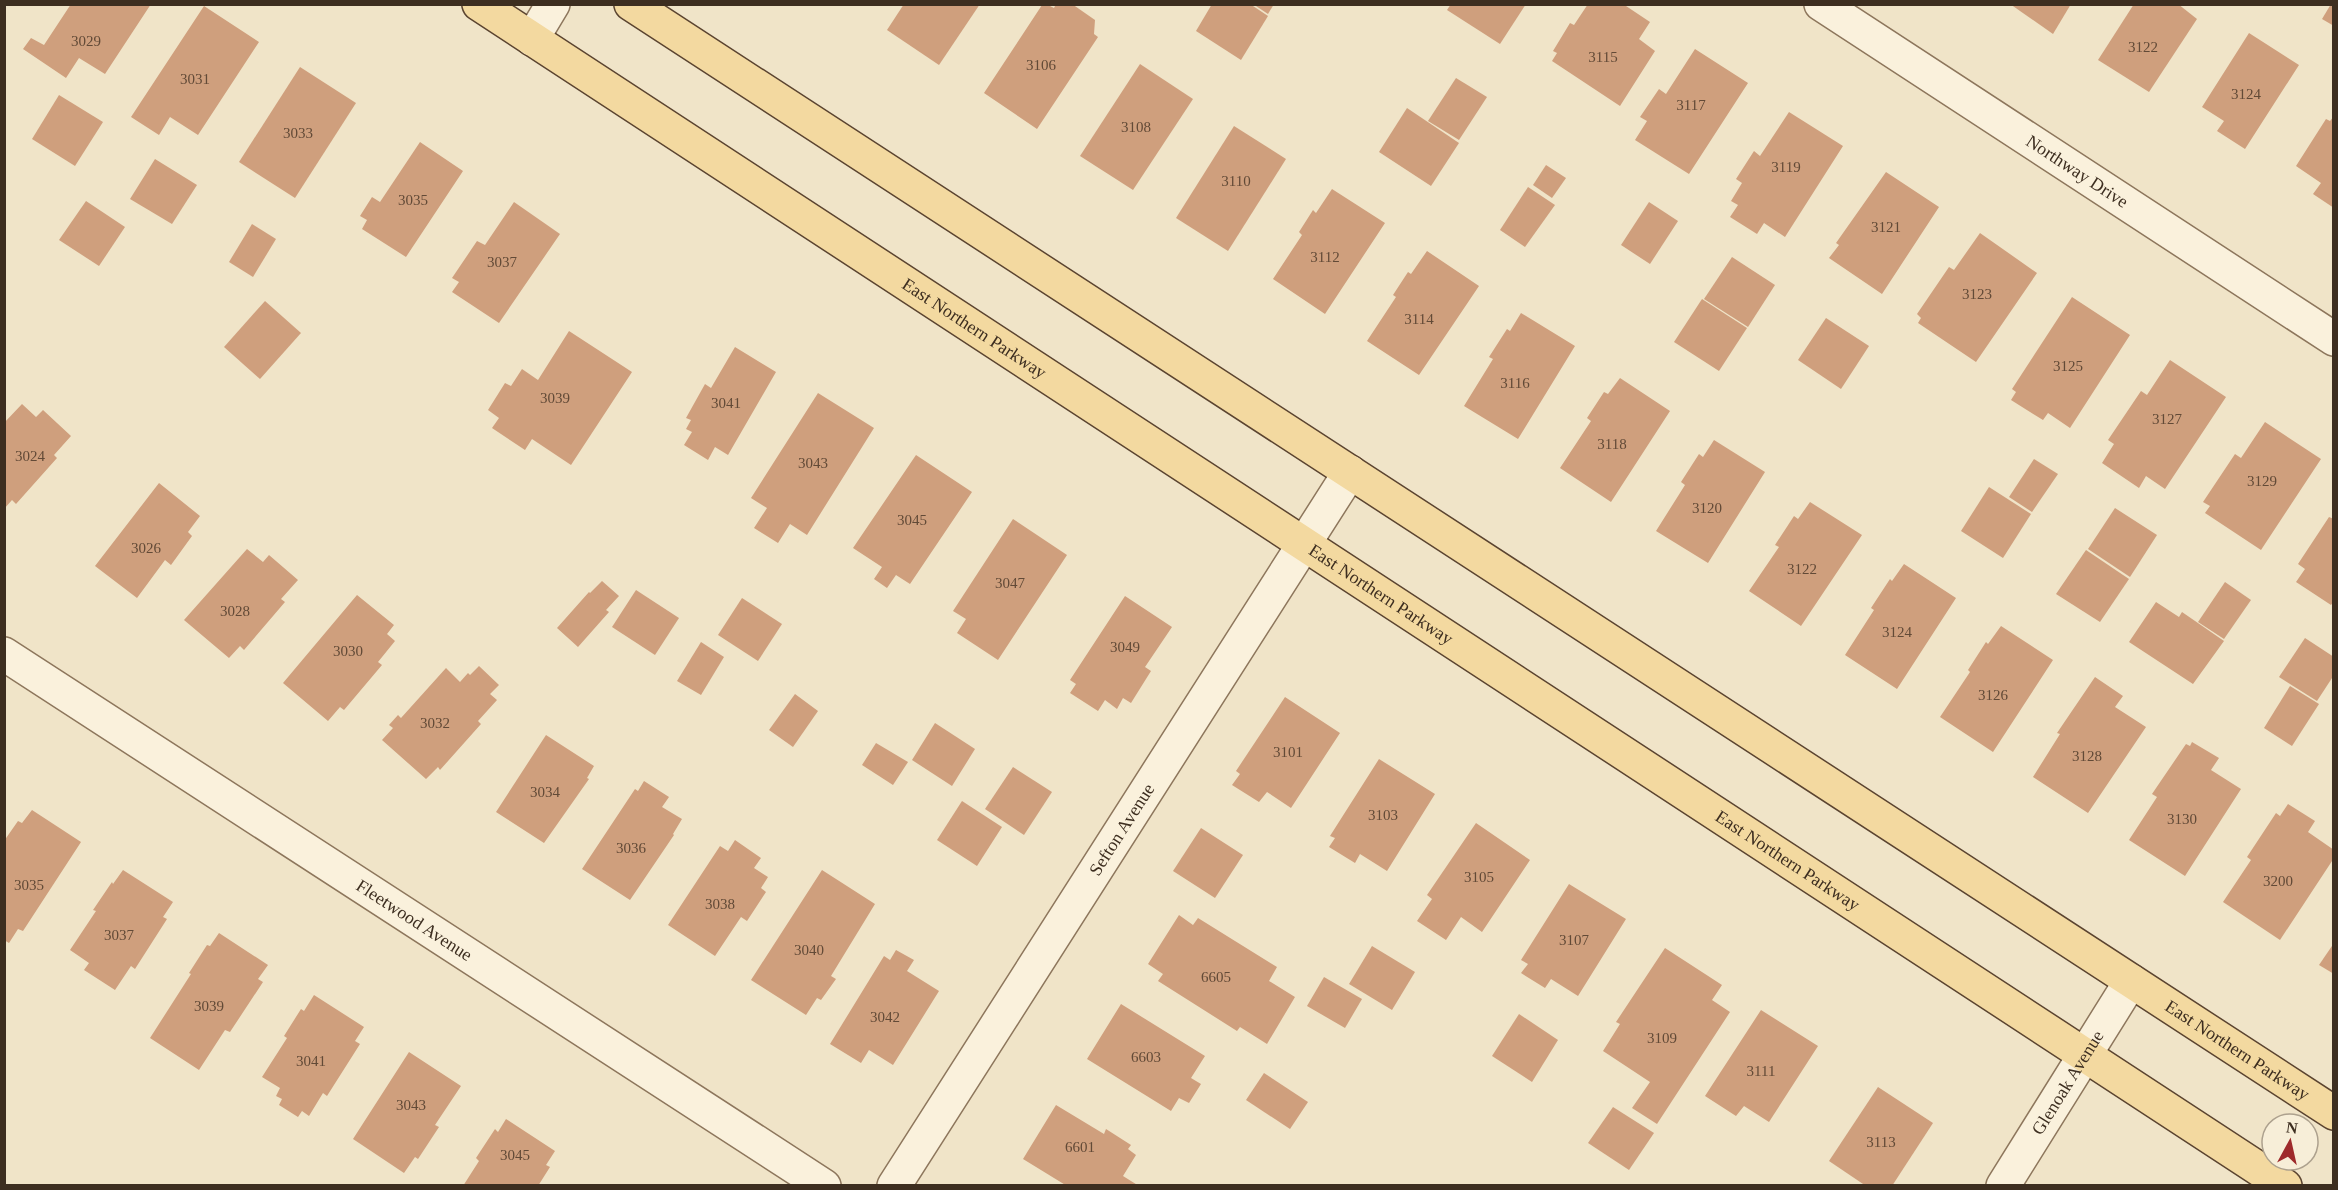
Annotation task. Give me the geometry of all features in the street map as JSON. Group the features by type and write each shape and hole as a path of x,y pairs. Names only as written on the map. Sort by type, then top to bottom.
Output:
{"main road":[{"name":"East Northern Parkway","path":"479,4 2285,1185"},
{"name":"East Northern Parkway","path":"632,4 2334,1113"}],"street":[{"path":"532,39 553,4"},
{"name":"Northway Drive","path":"1821,4 2334,339"},
{"name":"Sefton Avenue","path":"894,1185 1350,472"},
{"name":"Fleetwood Avenue","path":"4,654 824,1185"},
{"name":"Glenoak Avenue","path":"2003,1185 2131,981"}],"building":[{"path":"71,4 151,4 105,74 79,58 66,78 23,49 31,38 44,45"},
{"path":"904,4 980,4 939,65 887,30"},
{"path":"1056,4 1072,4 1095,20 1094,34 1098,37 1037,129 984,93 1042,5 1054,8"},
{"path":"1212,4 1250,4 1268,16 1241,60 1196,31"},
{"path":"1253,4 1274,4 1268,14"},
{"path":"1451,4 1526,4 1500,44 1447,10"},
{"path":"1588,4 1623,4 1650,22 1639,39 1655,51 1620,106 1552,61 1557,53 1553,51 1570,23 1574,25"},
{"path":"2010,4 2071,4 2053,34"},
{"path":"2134,4 2178,4 2197,19 2149,92 2098,60"},
{"path":"2331,4 2334,4 2334,26 2322,19"},
{"path":"204,6 259,42 198,135 170,117 159,135 131,117"},
{"path":"2249,33 2299,65 2245,149 2217,131 2224,121 2202,107"},
{"path":"1695,49 1748,83 1689,174 1635,140 1647,121 1640,117 1659,89 1666,94"},
{"path":"1140,64 1193,99 1133,190 1080,156"},
{"path":"300,67 356,103 295,198 239,162"},
{"path":"1456,78 1487,97 1459,140 1428,121"},
{"path":"59,95 103,122 75,166 32,139"},
{"path":"1407,108 1459,143 1431,186 1379,152"},
{"path":"1789,112 1843,146 1785,237 1764,223 1757,234 1730,217 1738,205 1731,201 1742,183 1736,179 1754,151 1760,156"},
{"path":"2334,116 2334,208 2313,194 2321,183 2296,166 2326,119 2330,121"},
{"path":"1234,126 1286,159 1228,251 1176,218"},
{"path":"420,142 463,171 406,257 362,229 367,220 360,216 372,197 380,202"},
{"path":"155,159 197,185 172,224 130,199"},
{"path":"1546,165 1566,178 1552,198 1533,185"},
{"path":"1886,172 1939,207 1882,294 1829,258 1839,245 1836,243"},
{"path":"1528,187 1555,205 1525,247 1500,230"},
{"path":"1332,189 1385,223 1325,314 1273,279 1302,235 1299,232 1313,210 1316,213"},
{"path":"86,201 125,227 99,266 59,240"},
{"path":"514,202 560,234 499,323 452,292 459,282 452,278 477,241 485,245"},
{"path":"1649,202 1678,221 1650,264 1621,245"},
{"path":"252,224 276,239 253,277 229,262"},
{"path":"1980,233 2037,273 1976,362 1918,323 1921,318 1917,314 1949,267 1954,270"},
{"path":"1427,251 1479,286 1419,375 1367,341 1396,297 1393,295 1408,272 1411,274"},
{"path":"1732,257 1775,285 1748,327 1704,299"},
{"path":"2072,297 2130,335 2070,428 2048,413 2043,420 2011,400 2016,392 2012,389"},
{"path":"1702,299 1747,328 1719,371 1674,342"},
{"path":"265,301 301,333 260,379 224,347"},
{"path":"1521,313 1575,346 1518,439 1464,406 1493,359 1489,357 1507,329 1510,331"},
{"path":"1826,318 1869,346 1841,389 1798,360"},
{"path":"569,331 632,372 571,465 532,439 525,450 492,428 499,418 488,410 505,383 511,386 522,369 538,380"},
{"path":"735,347 776,372 728,455 715,447 708,460 684,445 692,432 686,429 691,420 686,418 705,384 711,388"},
{"path":"2170,360 2226,397 2165,489 2146,476 2139,488 2102,463 2114,444 2108,440 2141,391 2147,395"},
{"path":"1620,378 1670,411 1611,502 1560,468 1591,421 1587,418 1604,392 1608,394"},
{"path":"818,393 874,428 807,535 790,524 778,543 754,528 767,508 751,498"},
{"path":"22,404 36,417 43,410 71,436 54,455 57,458 16,504 12,500 4,509 4,423"},
{"path":"2265,422 2321,459 2261,550 2205,513 2210,506 2203,502 2235,454 2241,458"},
{"path":"1714,440 1765,472 1708,563 1656,531 1685,485 1681,482 1699,454 1703,457"},
{"path":"916,455 972,492 910,584 896,575 887,588 874,579 882,567 853,548"},
{"path":"2034,459 2058,474 2032,512 2009,497"},
{"path":"159,483 200,516 188,532 192,536 171,565 165,560 137,598 95,566"},
{"path":"1989,487 2031,514 2003,558 1961,531"},
{"path":"1810,502 1862,535 1801,626 1749,591 1779,547 1775,545 1794,516 1798,519"},
{"path":"2115,508 2157,535 2130,577 2088,549"},
{"path":"2329,517 2334,519 2334,601 2331,605 2296,582 2305,569 2298,564"},
{"path":"1013,519 1067,555 998,660 957,633 966,619 953,611"},
{"path":"247,549 263,562 269,555 298,580 281,599 285,602 244,650 240,646 229,658 184,620"},
{"path":"2086,550 2129,579 2100,622 2056,594"},
{"path":"1904,564 1956,598 1897,689 1845,655 1874,610 1871,608 1890,579 1892,581"},
{"path":"602,581 619,596 606,610 609,612 578,647 557,628"},
{"path":"2225,582 2251,600 2224,639 2198,622"},
{"path":"636,590 679,618 655,655 612,627"},
{"path":"357,595 394,625 387,634 395,641 378,662 382,665 344,710 340,707 328,721 283,683"},
{"path":"1125,596 1172,627 1145,667 1151,671 1131,703 1123,698 1117,709 1105,700 1098,711 1070,693 1076,684 1070,680"},
{"path":"742,598 782,624 758,661 718,635"},
{"path":"2156,602 2179,617 2182,612 2224,641 2193,684 2129,642"},
{"path":"2001,626 2053,660 1993,752 1940,717 1970,672 1968,670 1986,642 1988,644"},
{"path":"2305,638 2334,657 2334,675 2317,701 2279,677"},
{"path":"701,642 724,657 701,695 677,681"},
{"path":"479,666 499,685 490,694 497,700 478,721 481,724 440,770 438,767 426,779 382,740 393,728 389,725 398,715 401,718 446,668 460,682"},
{"path":"2095,677 2123,696 2115,707 2146,727 2088,813 2033,777 2060,734 2057,733"},
{"path":"2290,686 2319,704 2292,746 2264,728"},
{"path":"795,694 818,711 793,747 769,730"},
{"path":"1285,697 1340,733 1291,808 1267,792 1259,802 1232,785 1240,774 1236,771"},
{"path":"935,723 975,749 952,786 912,760"},
{"path":"546,735 594,766 587,778 589,779 544,843 496,812"},
{"path":"2192,742 2219,758 2211,770 2241,789 2185,876 2129,840 2157,797 2152,794 2186,744 2190,746"},
{"path":"876,743 908,762 893,785 862,765"},
{"path":"1379,759 1435,794 1387,871 1360,854 1355,863 1329,847 1335,838 1330,836"},
{"path":"1013,767 1052,792 1024,835 985,809"},
{"path":"644,781 669,797 662,807 682,819 674,835 630,900 582,869 635,789 638,791"},
{"path":"962,801 1002,827 977,866 937,840"},
{"path":"2288,804 2315,821 2308,832 2334,850 2334,858 2280,940 2223,902 2251,860 2247,857 2276,813 2280,816"},
{"path":"32,810 81,842 23,931 18,929 9,943 4,940 4,841 18,821 22,823"},
{"path":"1476,823 1530,860 1482,932 1461,917 1446,940 1417,921 1432,899 1427,895"},
{"path":"1201,828 1243,855 1215,898 1173,871"},
{"path":"735,840 761,858 754,868 768,877 761,888 766,892 747,921 741,917 715,956 668,925 720,846 728,851"},
{"path":"123,870 173,902 163,917 167,919 135,969 131,966 115,990 84,970 89,963 70,950 96,911 93,910"},
{"path":"822,870 875,904 831,976 836,979 821,1000 817,998 806,1015 751,980"},
{"path":"1569,884 1626,919 1578,996 1551,979 1545,988 1521,973 1528,964 1521,960"},
{"path":"1179,915 1193,925 1198,918 1277,967 1269,981 1295,997 1267,1044 1240,1027 1237,1031 1158,981 1163,974 1148,964"},
{"path":"219,933 268,965 258,979 263,982 230,1032 225,1030 199,1070 150,1038 207,945 210,946"},
{"path":"2334,943 2334,974 2319,965"},
{"path":"1372,946 1415,972 1392,1010 1349,984"},
{"path":"1665,948 1722,985 1712,1000 1730,1012 1657,1124 1632,1108 1650,1082 1603,1051 1620,1024 1616,1022"},
{"path":"896,950 914,960 907,971 939,991 893,1065 869,1050 861,1063 830,1044 884,956 890,960"},
{"path":"1324,977 1362,999 1345,1028 1307,1006"},
{"path":"314,995 364,1027 355,1041 360,1044 327,1096 323,1093 309,1116 302,1111 298,1117 279,1105 282,1099 276,1096 280,1088 262,1077 287,1038 284,1036 301,1009 304,1011"},
{"path":"1121,1004 1205,1056 1191,1078 1201,1084 1189,1103 1179,1098 1171,1111 1087,1059"},
{"path":"1761,1010 1818,1046 1769,1122 1744,1106 1736,1116 1705,1096"},
{"path":"1519,1014 1558,1040 1532,1082 1492,1056"},
{"path":"409,1052 461,1086 435,1125 439,1127 418,1159 415,1157 404,1173 353,1139"},
{"path":"1264,1073 1308,1102 1290,1129 1246,1100"},
{"path":"1878,1087 1933,1123 1892,1186 1866,1186 1829,1161"},
{"path":"1056,1105 1104,1134 1106,1129 1131,1145 1128,1149 1136,1155 1123,1176 1139,1186 1067,1186 1023,1159"},
{"path":"1613,1107 1654,1133 1629,1170 1588,1143"},
{"path":"506,1119 555,1151 546,1165 550,1167 538,1186 463,1186 479,1161 476,1158 495,1129 498,1132"}]}
